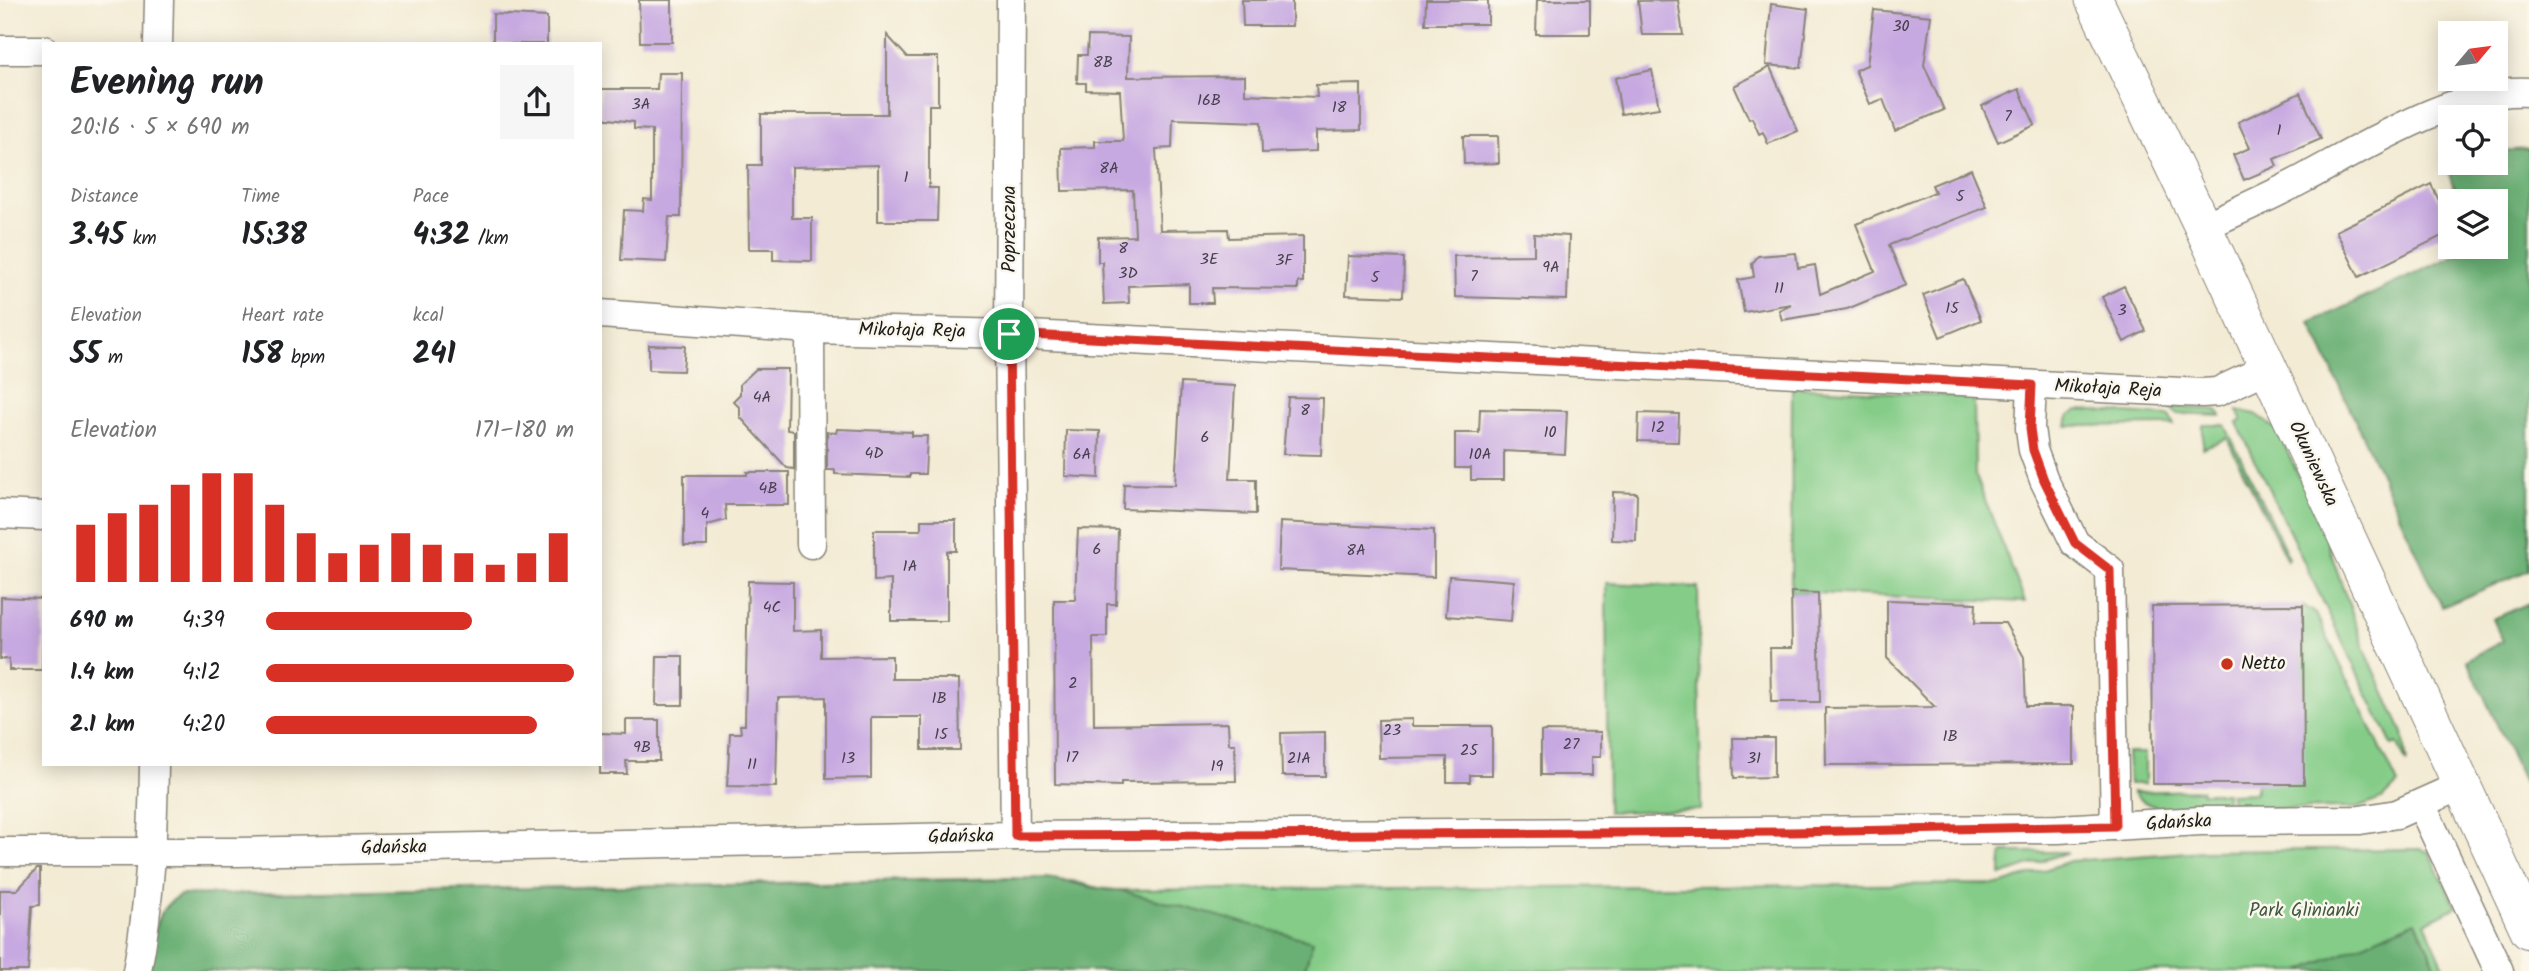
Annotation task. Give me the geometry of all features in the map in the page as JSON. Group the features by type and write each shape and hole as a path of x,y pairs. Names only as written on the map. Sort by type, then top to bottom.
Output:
{"main road":[{"name":"Okuniewska","path":"2094,0 2203,226 2529,930"}],"street":[{"path":"159,0 159,42"},
{"name":"Poprzeczna","path":"1011,0 1009,334 1015,836"},
{"path":"0,50 42,50"},
{"path":"2203,226 2304,179 2339,158 2466,101 2490,93 2529,92"},
{"name":"Mikołaja Reja","path":"602,314 810,329 1009,334 2202,393 2217,392 2267,368"},
{"path":"810,329 810,544"},
{"path":"2032,385 2030,428 2033,450 2044,480 2075,543 2110,570 2115,826"},
{"path":"0,514 42,516"},
{"path":"138,971 146,925 153,851 155,766"},
{"name":"Gdańska","path":"0,852 1015,836 1791,832 2115,826 2201,821 2360,820 2397,814 2462,785"},
{"path":"2421,804 2499,971"}],"green space":[{"path":"2529,149 2529,570 2442,607 2310,323 2446,259 2508,259 2508,189 2454,189 2450,175 2508,175 2508,150"},
{"path":"1792,387 1974,397 1975,474 2025,602 1791,592"},
{"path":"2169,407 2218,410 2221,416 2177,414"},
{"path":"2078,410 2169,416 2174,425 2067,426 2069,416"},
{"path":"2238,411 2256,414 2277,430 2317,514 2365,650 2403,733 2407,763 2397,743 2392,745 2237,423 2242,420"},
{"path":"2203,425 2225,425 2289,558 2287,560 2227,438 2203,448"},
{"path":"1606,583 1698,587 1701,810 1608,812"},
{"path":"2529,603 2529,793 2467,660 2503,641 2493,619"},
{"path":"2303,605 2316,614 2398,784 2384,798 2358,808 2230,809 2230,794 2255,793"},
{"path":"2127,753 2145,753 2145,784 2129,784"},
{"path":"2202,790 2202,793 2226,793 2225,809 2164,809 2152,806 2133,792"},
{"name":"Park Glinianki","path":"2421,849 2429,852 2456,907 2425,923 2446,971 150,971 165,907 180,895 1011,878 1073,881 1105,890 2003,884 2070,861 2203,851"},
{"path":"2004,852 2068,852 2001,875 2001,857"},
{"path":"1045,878 1119,890 1313,941 1304,971 150,971 159,918 171,901 180,895"},
{"path":"2416,921 2438,971 2301,971"}],"building":[{"path":"639,0 672,0 672,42 640,42"},
{"path":"1242,0 1292,0 1292,26 1243,26"},
{"path":"1426,0 1488,0 1488,24 1425,24"},
{"path":"1537,0 1590,0 1590,34 1536,34"},
{"path":"1678,0 1683,35 1642,35 1638,1"},
{"path":"1771,4 1808,9 1801,68 1766,65"},
{"path":"1874,10 1931,16 1924,65 1944,110 1895,131 1883,99 1870,104 1855,70 1867,65"},
{"path":"493,14 547,17 547,42 493,42"},
{"path":"887,35 907,57 938,57 938,105 929,105 929,188 938,188 937,221 878,221 878,165 792,167 792,218 812,218 812,261 773,260 773,249 749,249 748,165 761,165 761,114 887,114"},
{"path":"1088,36 1129,37 1128,77 1245,76 1245,94 1317,97 1316,85 1361,84 1361,130 1316,131 1316,151 1262,153 1261,122 1173,119 1172,148 1156,149 1160,230 1228,229 1229,238 1303,236 1303,282 1298,282 1298,289 1212,288 1213,303 1189,303 1189,284 1128,286 1129,303 1104,304 1102,262 1098,262 1098,237 1135,236 1133,190 1062,191 1061,148 1095,147 1095,141 1123,141 1120,91 1086,90 1086,83 1077,83 1078,55 1087,55"},
{"path":"1770,67 1798,131 1768,144 1763,132 1759,134 1752,118 1749,119 1734,86"},
{"path":"1652,70 1659,108 1621,114 1615,78"},
{"path":"658,73 682,73 681,217 669,217 666,262 621,260 624,210 643,211 644,199 652,200 652,130 634,129 634,122 602,118 602,89 657,89"},
{"path":"2019,89 2035,125 1998,142 1982,106"},
{"path":"2300,93 2321,139 2274,159 2277,166 2244,180 2233,155 2250,148 2238,122"},
{"path":"1463,136 1498,136 1499,163 1464,164"},
{"path":"1971,169 1987,207 1889,245 1906,285 1847,309 1782,320 1779,310 1791,304 1744,312 1738,280 1754,277 1752,264 1758,256 1796,253 1798,268 1815,265 1820,294 1875,271 1856,224 1935,192 1932,185"},
{"path":"2431,184 2438,198 2438,238 2359,277 2336,231"},
{"path":"1534,234 1569,236 1567,300 1455,297 1454,256 1534,255"},
{"path":"1348,256 1404,258 1403,297 1346,295"},
{"path":"1963,279 1981,320 1940,337 1923,295"},
{"path":"2124,286 2146,331 2124,342 2102,297"},
{"path":"649,345 685,346 683,371 649,370"},
{"path":"756,369 788,369 787,430 794,431 794,469 787,468 740,417 740,408 733,401 740,394 740,384"},
{"path":"1181,383 1235,386 1230,479 1256,479 1256,514 1123,509 1124,484 1175,485"},
{"path":"1288,397 1323,398 1321,455 1283,454"},
{"path":"1480,409 1567,411 1565,454 1504,451 1504,480 1471,480 1471,468 1455,468 1455,433 1479,433"},
{"path":"1639,413 1679,414 1678,442 1638,441"},
{"path":"837,429 912,432 912,436 927,436 925,474 910,474 910,477 835,474 835,470 827,470 827,432 836,433"},
{"path":"1066,430 1100,431 1099,478 1065,476"},
{"path":"747,472 789,472 789,505 725,505 726,520 707,525 707,546 684,546 684,475 747,475"},
{"path":"1613,492 1637,493 1636,541 1612,540"},
{"path":"921,520 956,520 956,551 947,551 947,621 891,621 891,580 874,581 874,530 921,530"},
{"path":"1280,522 1434,530 1434,577 1278,570"},
{"path":"1078,529 1118,530 1116,604 1107,604 1107,637 1093,637 1094,725 1228,723 1229,744 1235,744 1236,781 1121,782 1121,786 1055,784 1054,600 1075,600"},
{"path":"1449,576 1514,581 1511,621 1446,616"},
{"path":"748,581 793,582 793,631 821,630 821,657 892,656 892,679 959,679 960,750 922,750 922,717 871,717 871,778 826,779 826,697 778,698 776,787 727,786 730,733 741,733 740,725 745,725"},
{"path":"1791,592 1818,593 1820,702 1771,702 1770,648 1792,648"},
{"path":"1,597 42,599 42,670 9,670 9,659 0,659"},
{"path":"1887,600 1976,603 1975,623 2005,623 2024,657 2026,706 2074,706 2074,764 1826,765 1825,708 1935,707 1887,658"},
{"name":"Netto","path":"2303,605 2304,784 2153,784 2152,606"},
{"path":"657,656 683,656 683,705 656,705"},
{"path":"1412,719 1412,726 1492,726 1492,775 1470,775 1470,782 1447,782 1447,757 1379,758 1378,720"},
{"path":"626,720 659,720 659,761 626,761 627,774 600,774 602,733 626,734"},
{"path":"1325,732 1325,776 1282,776 1281,733"},
{"path":"1541,732 1601,732 1601,757 1592,757 1592,775 1541,775"},
{"path":"1733,738 1774,738 1774,777 1734,778"},
{"path":"40,869 40,905 32,906 28,971 0,971 0,890 17,890"}],"place":[{"name":"Netto","path":"2227,664"}],"route":[{"path":"1009,334 2032,385 2030,428 2037,464 2075,543 2110,570 2115,826 1791,832 1015,836 1009,334"}]}
